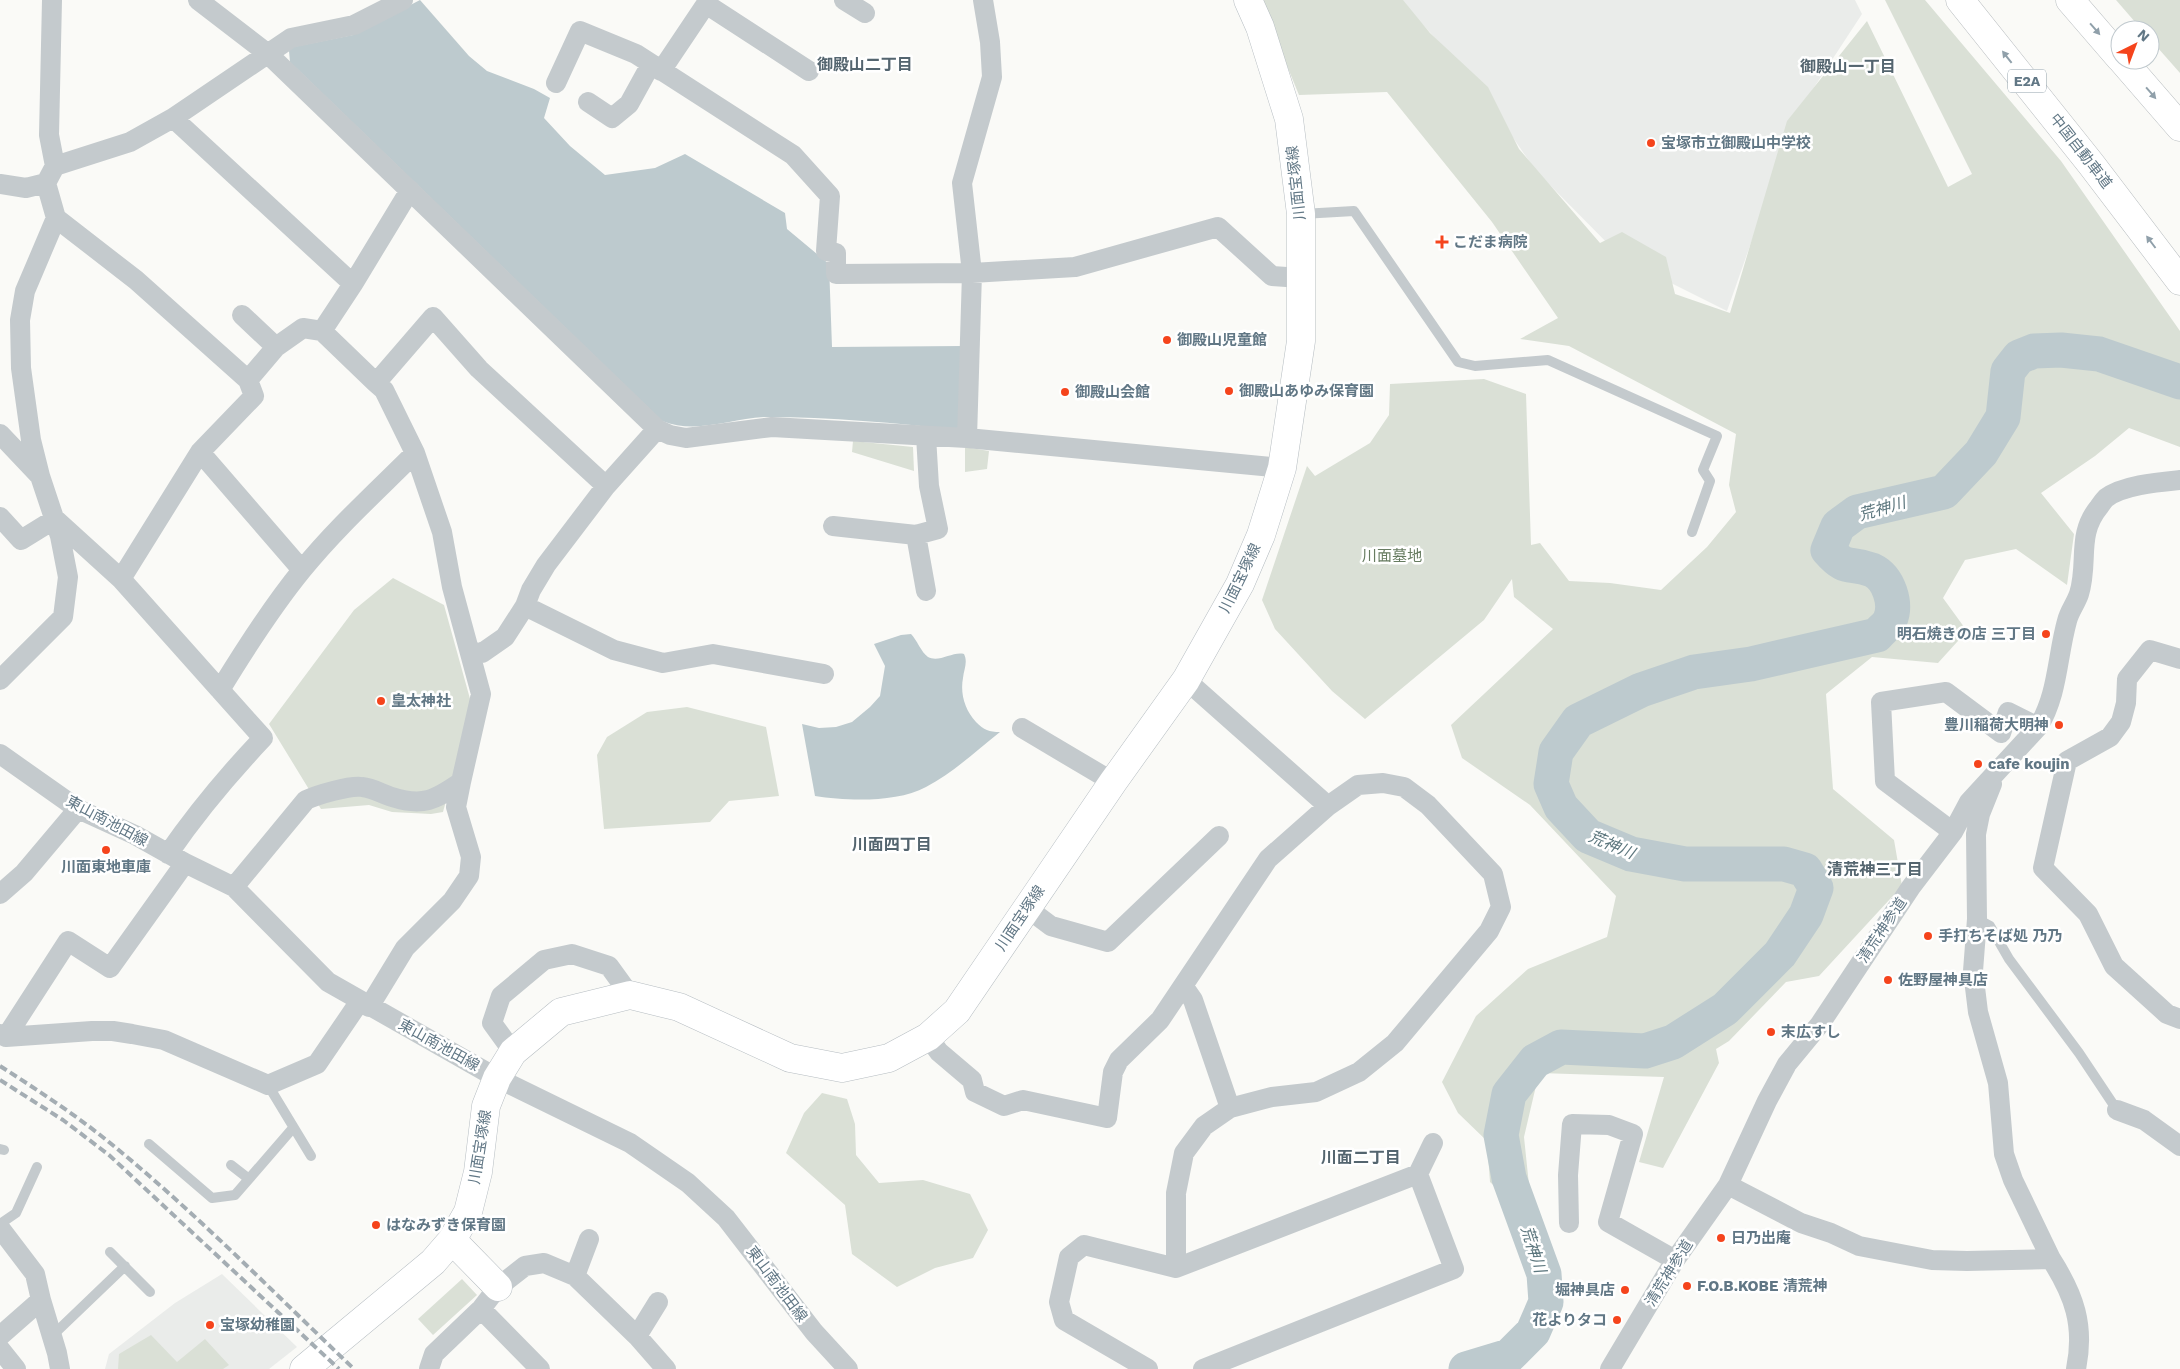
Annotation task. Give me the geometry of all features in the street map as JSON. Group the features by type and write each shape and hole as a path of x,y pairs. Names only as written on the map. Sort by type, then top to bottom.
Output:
{"main road":[{"name":"川面宝塚線","path":"304,1369 433,1262 452,1240 468,1212 478,1172 486,1106 497,1078 513,1052 561,1012 630,995 679,1007 790,1058 842,1068 889,1058 928,1037 957,1011 1113,782 1186,680 1240,584 1261,535 1282,468 1301,341 1301,214 1289,119 1260,27 1248,0"},
{"name":"中国自動車道","path":"1960,0 2092,164 2180,281"},
{"path":"2070,0 2110,46"},
{"path":"2131,70 2180,127"},
{"path":"452,1240 498,1287"}],"street":[{"path":"52,0 49,135 56,166"},
{"path":"198,0 268,54 657,429 670,435 686,438 772,427 967,438 1282,468"},
{"path":"0,184 26,188 46,183 56,166 130,142 173,118 291,38 354,25 403,0"},
{"path":"844,0 865,14"},
{"path":"967,438 972,273 962,183 992,76 990,42 983,0"},
{"path":"588,102 612,118 629,104 706,2 809,71"},
{"path":"556,83 580,31 636,54 793,155 830,196 826,252 836,253 836,274 972,273 1075,267 1218,227 1272,276 1301,278"},
{"path":"173,118 353,284"},
{"path":"46,183 56,218 136,280 248,380 254,396 200,452 121,579"},
{"path":"322,331 410,190"},
{"path":"0,680 62,617 68,577 60,536 40,476 31,440 22,377 20,320 25,291 56,218"},
{"path":"242,314 276,347"},
{"path":"376,383 434,316 479,368 606,486"},
{"path":"3,1036 112,1031 164,1040 268,1086 317,1064 365,1004 405,948 452,901 469,876 471,857 456,807 481,694 452,587 442,532 415,452 384,390 322,331 303,328 276,347 248,380"},
{"path":"471,652 482,653 505,637 525,606 531,590 546,565 606,486 657,429"},
{"path":"0,434 40,476"},
{"path":"833,526 916,535 938,529 929,486 926,436"},
{"path":"200,452 302,570"},
{"path":"220,690 262,622 302,570 360,507 415,452"},
{"name":"清荒神参道","path":"1610,1369 1675,1260 1728,1185 1767,1100 1787,1064 1820,1024 1911,887 1953,832 1969,802 2038,727 2045,716 2058,675 2067,620 2079,594 2084,570 2084,537 2089,520 2107,498 2127,489 2151,483 2180,480"},
{"path":"0,517 21,540 55,519"},
{"path":"3,1036 68,940 110,968 176,859 206,801 263,738 121,579 55,519"},
{"path":"916,535 926,591"},
{"path":"525,606 614,650 663,663 713,654 824,674"},
{"path":"2180,659 2150,650 2127,679 2126,703 2121,722 2110,737 2067,761 2043,868 2088,914 2114,966 2167,1014 2180,1019"},
{"path":"1186,680 1328,806"},
{"path":"1953,832 1885,781 1881,702 1946,692 2001,733 2008,712 2038,727"},
{"path":"1022,728 1113,782"},
{"name":"東山南池田線","path":"0,754 78,809 134,835 176,859 234,887 328,982 497,1078 630,1143 688,1183 726,1218 841,1367"},
{"path":"1995,773 1980,814 1976,834 1977,919 1974,971 1978,1012 1998,1083 2004,1154 2013,1180 2051,1259 2067,1284 2076,1311 2080,1333 2076,1369"},
{"path":"234,887 306,800 321,793 361,787 410,801 426,801 438,798 460,782"},
{"path":"928,1037 939,1052 972,1080 975,1092 1004,1106 1023,1100 1107,1118 1113,1072 1119,1060 1160,1020 1184,987 1268,859 1328,806 1358,785 1383,783 1404,788 1428,805 1493,874 1501,908 1489,931 1395,1043 1359,1072 1316,1092 1272,1097 1230,1108 1204,1126 1184,1153 1176,1193 1176,1268"},
{"path":"0,894 24,873 78,809"},
{"path":"1027,908 1051,926 1108,942 1219,836"},
{"path":"513,1052 492,1023 501,996 544,960 572,954 609,966 630,995"},
{"path":"1184,987 1193,1000 1230,1108"},
{"path":"2117,1110 2144,1120 2180,1146"},
{"path":"1570,1223 1568,1175 1572,1124 1609,1125 1633,1134 1608,1222 1675,1260"},
{"path":"1148,1369 1064,1320 1059,1302 1069,1257 1084,1245 1176,1268 1418,1174 1434,1143"},
{"path":"1203,1369 1454,1269 1418,1174"},
{"path":"1728,1185 1801,1224 1831,1233 1859,1246 1932,1260 2051,1259"},
{"path":"0,1228 36,1274 41,1300 60,1369"},
{"path":"575,1276 589,1240"},
{"path":"429,1369 434,1354 481,1309 498,1287 525,1266 544,1263 575,1276 637,1336 666,1369"},
{"path":"0,1336 41,1300"},
{"path":"637,1336 658,1302"},
{"path":"481,1309 540,1369"},
{"path":"0,1348 16,1369"}],"lane":[{"path":"1301,214 1354,211 1458,362 1474,366 1548,360 1717,436 1703,470 1710,481 1692,532"},
{"path":"1977,919 1990,926 2009,959 2079,1052 2117,1110"},
{"path":"268,1086 311,1156"},
{"path":"149,1144 212,1198 235,1195 293,1128"},
{"path":"231,1165 249,1179"},
{"path":"0,1224 16,1213 37,1167"},
{"path":"110,1252 150,1292"},
{"path":"52,1336 125,1266"}],"shaded area":[{"path":"420,0 469,56 487,71 534,89 550,98 544,118 570,146 605,175 655,168 685,154 785,213 787,229 829,264 832,347 963,346 960,430 863,421 790,417 753,418 701,426 675,425 662,421 290,62 289,51 293,47 353,35"},
{"name":"宝塚市立御殿山中学校","path":"1400,0 1855,0 1862,14 1796,115 1727,311 1623,259 1536,171 1472,78"},
{"path":"911,634 928,657 937,659 955,654 964,654 966,663 962,690 966,707 976,722 982,727 990,731 1000,732 946,775 914,792 886,798 856,800 815,796 802,724 819,728 836,727 852,722 880,696 885,666 874,644 901,635"},
{"name":"宝塚幼稚園","path":"222,1274 297,1347 269,1369 105,1369 109,1354 175,1303"}],"green space":[{"name":"川面墓地","path":"1260,0 1403,0 1430,33 1488,87 1519,149 1600,243 1622,232 1666,257 1675,294 1730,313 1787,121 1867,21 1948,187 1972,174 1885,0 1925,0 2061,161 2180,331 2180,447 2129,428 2095,456 2041,493 2074,534 2067,585 2016,549 1965,560 1943,598 1967,631 1938,663 1872,657 1826,694 1833,789 1894,840 1902,886 1819,976 1786,982 1729,1041 1716,1049 1719,1063 1663,1168 1639,1162 1664,1077 1539,1073 1524,1137 1529,1185 1504,1195 1490,1182 1487,1141 1458,1113 1442,1082 1476,1016 1528,969 1607,937 1616,896 1530,805 1462,758 1451,725 1553,629 1514,597 1512,579 1484,620 1365,719 1332,691 1275,629 1262,600 1307,466 1315,476 1370,443 1389,415 1390,384 1484,379 1526,394 1531,545 1540,543 1569,581 1610,583 1661,590 1707,547 1736,512 1729,485 1736,434 1569,346 1520,339 1558,318 1492,222 1387,92 1299,95"},
{"path":"2116,0 2180,0 2180,73 2160,50 2160,20 2133,20"},
{"path":"853,441 913,447 914,471 852,452"},
{"path":"965,447 989,451 987,469 965,472"},
{"path":"393,578 444,605 472,706 443,812 431,814 392,812 369,805 321,809 269,724 354,610"},
{"path":"687,707 766,727 779,796 729,801 710,822 604,829 597,755 607,737 647,712"},
{"path":"822,1093 847,1099 855,1124 856,1155 879,1183 923,1180 970,1194 988,1230 973,1258 935,1268 897,1287 852,1254 845,1205 786,1153 804,1113"},
{"path":"462,1279 477,1295 433,1335 418,1319"},
{"path":"151,1335 177,1362 205,1339 229,1365 223,1369 118,1369 119,1354"}],"waterway":[{"name":"荒神川","path":"1466,1369 1509,1356 1533,1332 1546,1302 1544,1274 1509,1178 1501,1135 1509,1094 1535,1061 1561,1047 1645,1051 1673,1042 1725,1009 1780,954 1806,915 1816,888 1805,870 1784,864 1685,864 1631,854 1588,836 1561,807 1551,784 1556,752 1578,721 1641,690 1694,672 1751,664 1877,635 1888,624 1892,614 1893,607 1890,592 1878,574 1864,567 1844,564 1828,550 1838,526 1857,512 1944,492 1981,453 2003,417 2008,371 2019,357 2034,351 2061,350 2099,354 2180,382"}],"railway":[{"path":"0,1066 87,1125 146,1173 207,1228 354,1369"},
{"path":"0,1080 63,1120 109,1155 339,1369"}],"place":[{"name":"宝塚市立御殿山中学校","path":"1651,143"},
{"name":"こだま病院","path":"1442,242"},
{"name":"御殿山児童館","path":"1167,340"},
{"name":"御殿山あゆみ保育園","path":"1229,391"},
{"name":"御殿山会館","path":"1065,392"},
{"name":"明石焼きの店 三丁目","path":"2046,634"},
{"name":"皇太神社","path":"381,701"},
{"name":"豊川稲荷大明神","path":"2059,725"},
{"name":"cafe koujin","path":"1978,764"},
{"name":"川面東地車庫","path":"106,850"},
{"name":"手打ちそば処 乃乃","path":"1928,936"},
{"name":"佐野屋神具店","path":"1888,980"},
{"name":"末広すし","path":"1771,1032"},
{"name":"はなみずき保育園","path":"376,1225"},
{"name":"日乃出庵","path":"1721,1238"},
{"name":"F.O.B.KOBE 清荒神","path":"1687,1286"},
{"name":"堀神具店","path":"1625,1290"},
{"name":"花よりタコ","path":"1617,1320"},
{"name":"宝塚幼稚園","path":"210,1325"}],"district":[{"name":"御殿山二丁目","path":"865,64"},
{"name":"御殿山一丁目","path":"1848,66"},
{"name":"川面四丁目","path":"892,844"},
{"name":"清荒神三丁目","path":"1875,869"},
{"name":"川面二丁目","path":"1361,1157"}]}
